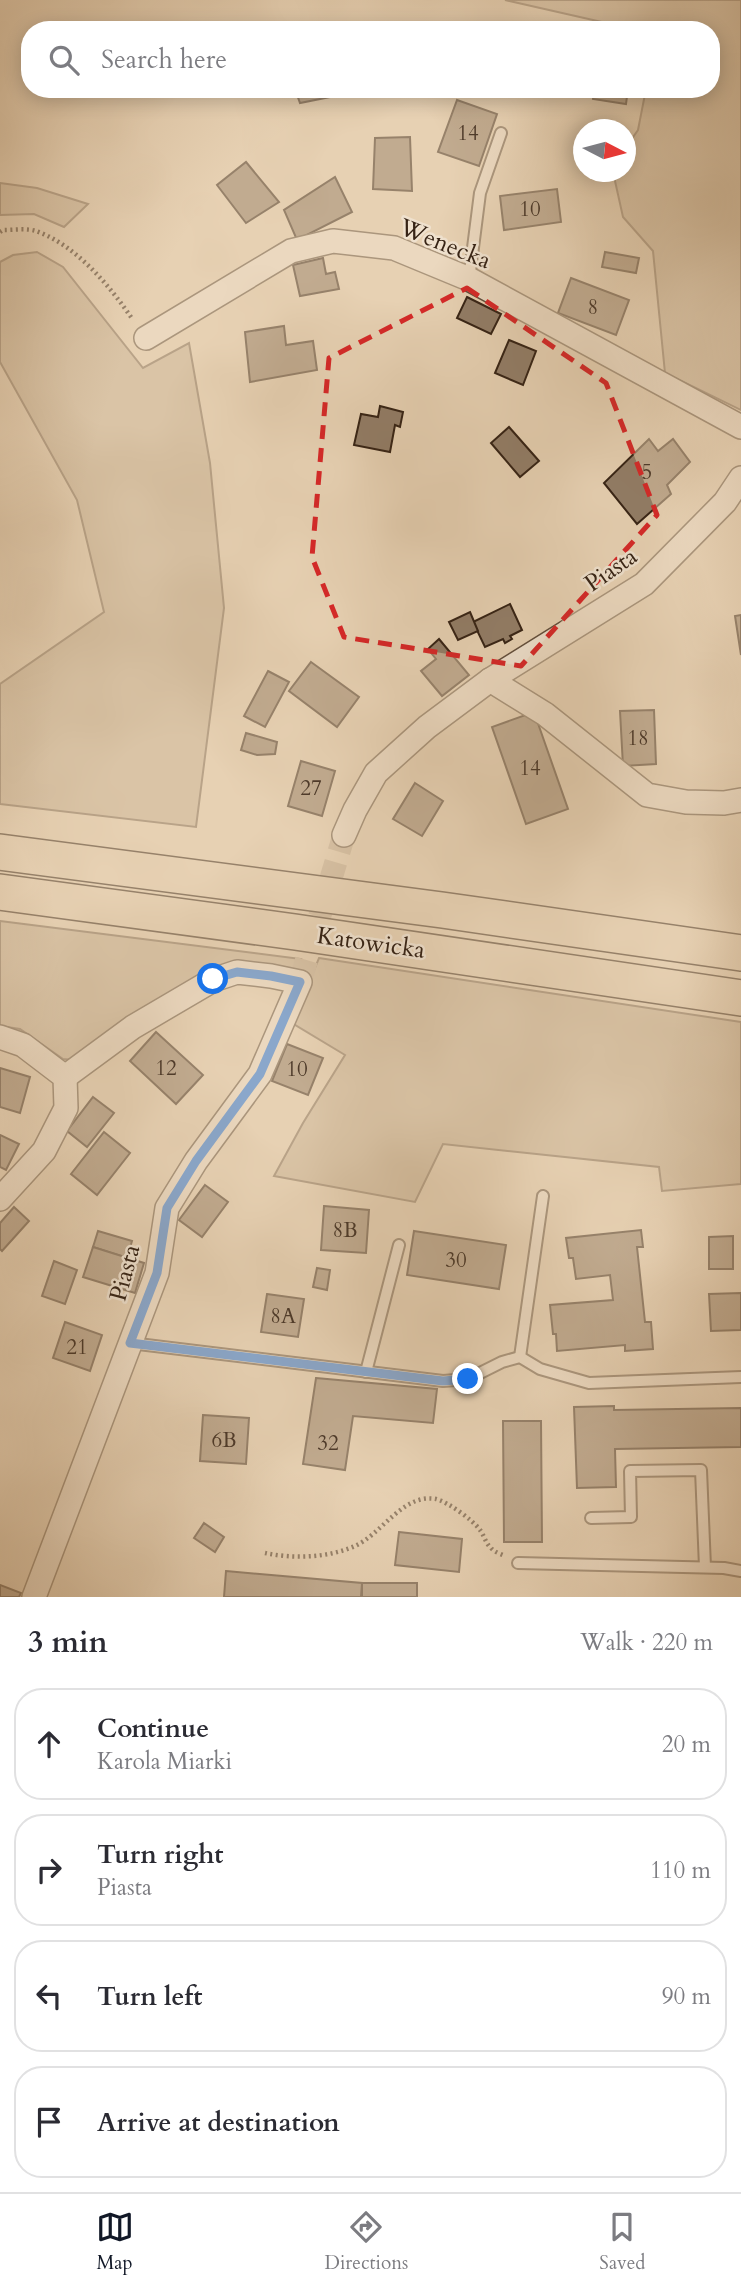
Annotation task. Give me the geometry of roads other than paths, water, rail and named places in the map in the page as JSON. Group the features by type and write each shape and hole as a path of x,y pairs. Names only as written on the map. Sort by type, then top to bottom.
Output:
{"main road":[{"name":"Katowicka","path":"0,852 442,910 741,953"},
{"name":"Katowicka","path":"0,892 741,998"}],"street":[{"name":"Wenecka","path":"146,338 290,251 333,241 394,248 469,279 741,427"},
{"name":"Piasta","path":"345,835 355,810 376,773 426,727 490,680 644,584 725,502 741,478"},
{"path":"490,680 545,714 647,795 686,802 724,803 741,800"},
{"name":"Piasta","path":"34,1597 157,1273 167,1208 196,1161 260,1074 300,982 237,972 213,979 133,1027 65,1077"},
{"path":"0,1037 23,1045 65,1077 66,1108 44,1151 0,1199"}],"lane":[{"path":"469,279 480,193 501,133"},
{"path":"520,1357 543,1196"},
{"path":"366,1372 399,1245"},
{"path":"130,1343 443,1381 468,1379 502,1362 520,1357 540,1369 589,1383 741,1377"},
{"path":"591,1518 631,1517 630,1471 701,1470 705,1567"},
{"path":"518,1563 705,1567 741,1571"}],"tunnel":[{"path":"300,982 344,835"}]}
